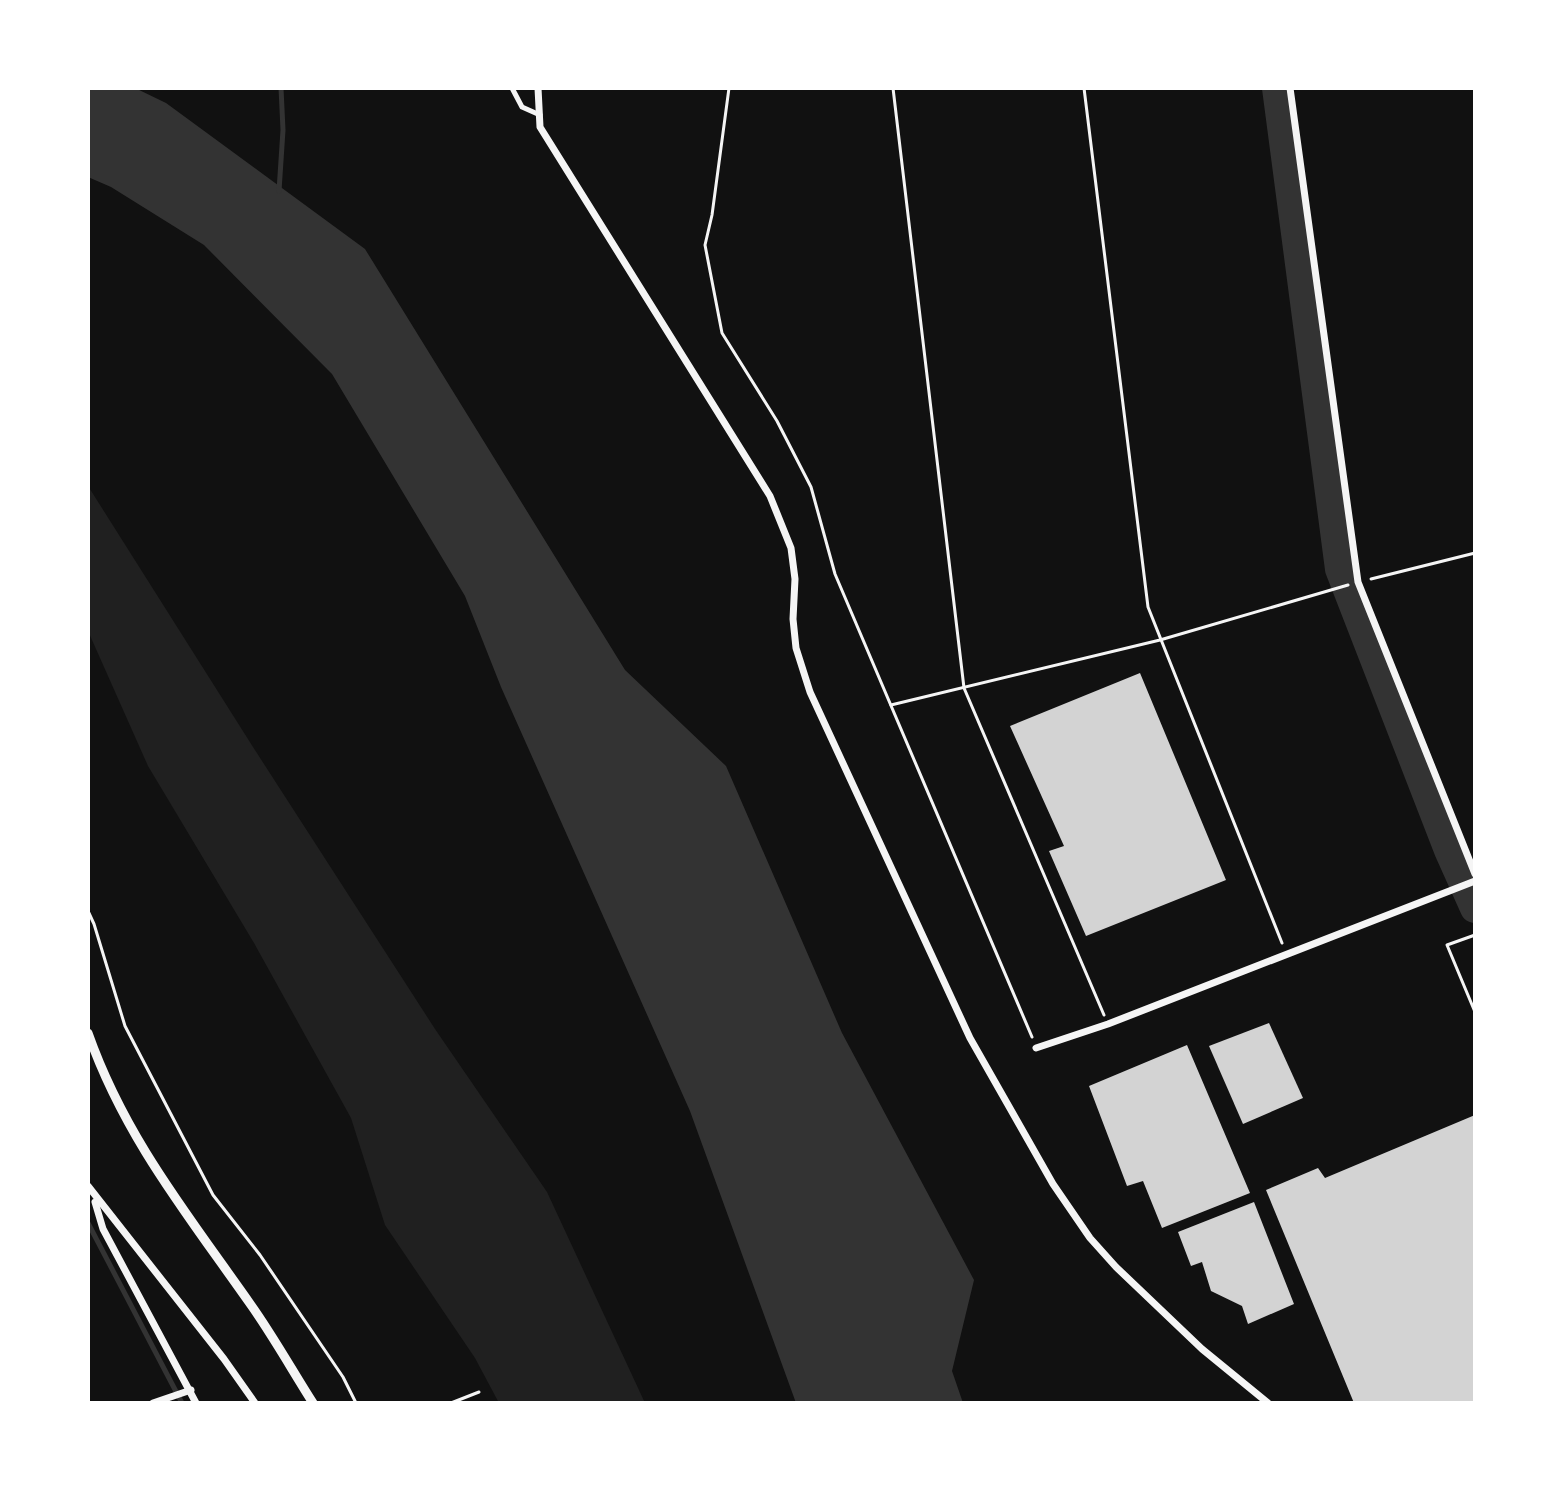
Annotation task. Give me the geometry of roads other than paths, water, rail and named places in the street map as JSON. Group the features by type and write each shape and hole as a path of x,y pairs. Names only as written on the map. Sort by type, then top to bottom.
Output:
{"street":[{"path":"512,88 522,107 541,115"},
{"path":"538,88 540,127 770,496 791,548 795,579 793,619 796,648 810,692 970,1038 1053,1184 1090,1238 1202,1349 1268,1403"},
{"path":"1290,88 1358,582 1475,874"},
{"path":"1036,1048 1108,1024 1475,881"},
{"path":"88,1033 102,1072 126,1122 180,1208 251,1304 313,1403"},
{"path":"88,1186 103,1229 196,1403"},
{"path":"93,1196 224,1359 255,1403"},
{"path":"153,1403 191,1390"}],"lane":[{"path":"1475,935 1447,945 1475,1012"}],"waterway":[{"path":"279,191 283,130 281,88"},
{"path":"1277,88 1340,569 1449,850 1475,908"},
{"path":"88,1223 182,1403"}]}
